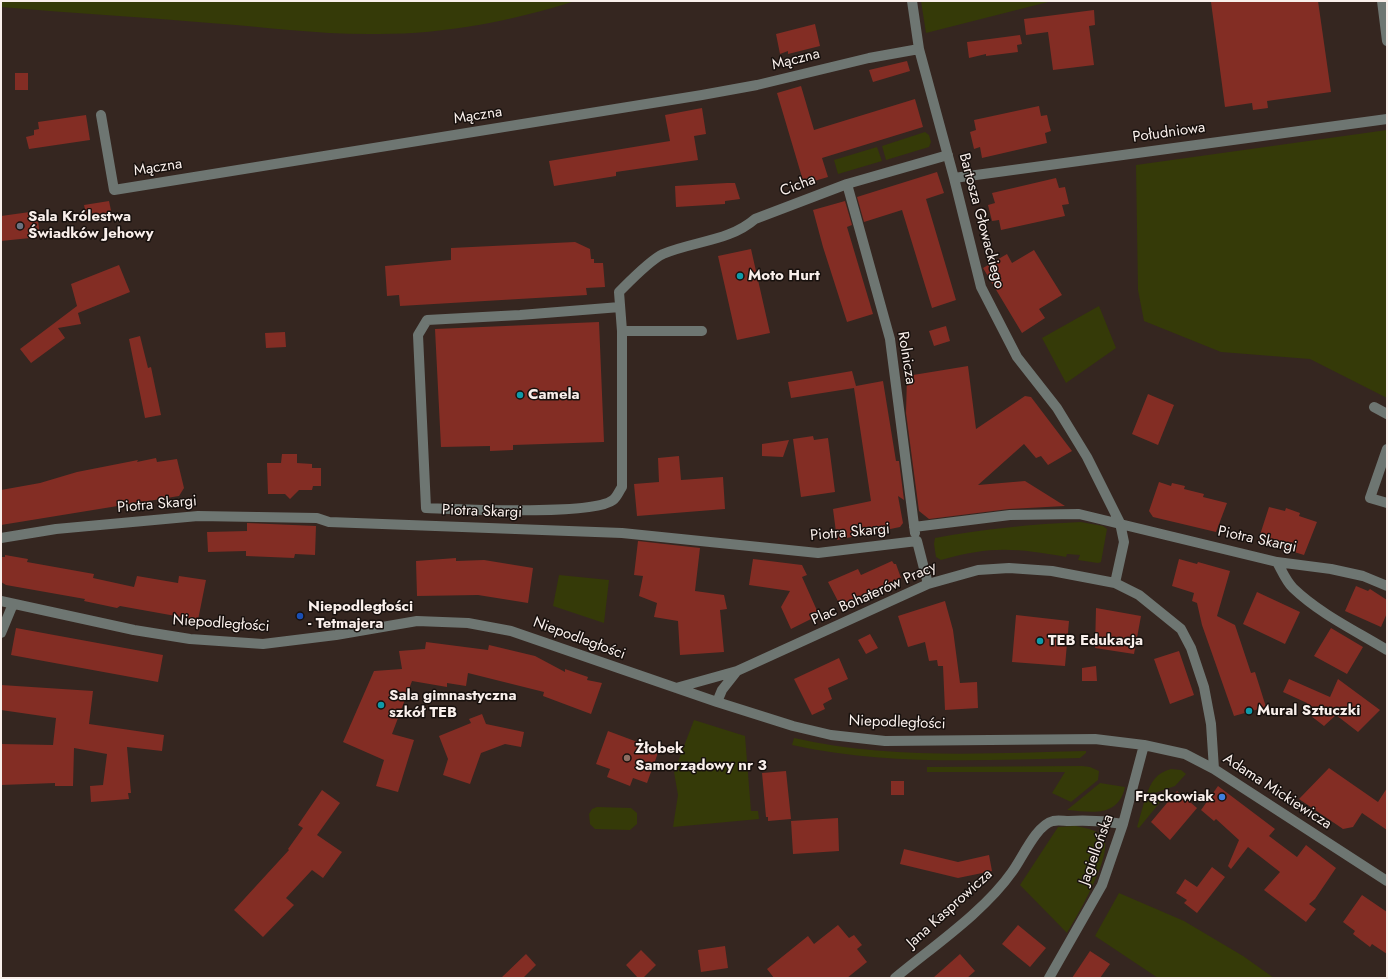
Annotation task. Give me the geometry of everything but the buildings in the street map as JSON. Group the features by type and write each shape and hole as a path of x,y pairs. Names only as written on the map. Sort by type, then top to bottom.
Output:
{"street":[{"name":"Bartosza Głowackiego","path":"912,1 919,49 954,178 981,287 1017,357 1057,408 1087,457 1120,523 1124,542 1115,582"},
{"path":"1382,1 1387,41"},
{"name":"Mączna","path":"101,115 114,190 702,95 757,85 869,58 919,49"},
{"name":"Południowa","path":"954,178 1387,119"},
{"name":"Cicha","path":"620,307 619,292 636,275 662,254 744,229 755,219 847,184 948,155"},
{"name":"Rolnicza","path":"847,184 890,339 917,541"},
{"path":"620,307 622,331 622,487 613,500 600,505 573,509 481,510 426,508 418,335 427,320 520,315 620,307"},
{"path":"622,331 702,331"},
{"path":"1374,407 1387,414"},
{"path":"1387,449 1370,498 1387,503"},
{"name":"Piotra Skargi","path":"914,527 1010,515 1079,514 1277,562 1331,569 1363,576 1387,586"},
{"name":"Piotra Skargi","path":"1,538 56,529 198,516 317,518 329,522 622,533 818,553 917,541"},
{"path":"917,541 928,584"},
{"path":"1277,562 1293,588 1321,609 1387,650"},
{"name":"Plac Bohaterów Pracy","path":"676,688 737,671 928,584 978,570 1009,568 1052,571 1115,582 1139,595 1181,629 1191,648 1204,687 1208,709 1214,769"},
{"name":"Niepodległości","path":"1,601 134,630 176,637 263,644 336,635 417,621 468,623 511,630 717,702 793,726 831,735 885,741 1095,740 1144,746"},
{"path":"1,633 12,604"},
{"name":"Plac Bohaterów Pracy","path":"717,702 722,690 737,671"},
{"name":"Adama Mickiewicza","path":"1144,746 1185,754 1214,769 1387,881"},
{"name":"Jagiellońska","path":"1048,978 1102,885 1123,824 1144,746"},
{"name":"Jana Kasprowicza","path":"895,978 964,921 999,888 1012,872 1031,841 1041,830 1053,821 1094,820 1123,824"}],"green space":[{"path":"1,1 575,1 527,15 454,29 429,32 358,34 315,32 1,7"},
{"path":"921,1 1052,1 926,33"},
{"path":"1387,130 1387,398 1310,359 1221,352 1144,321 1138,290 1136,165"},
{"path":"925,132 929,135 931,142 929,147 886,160 882,146"},
{"path":"877,147 882,161 838,174 834,160"},
{"path":"1099,306 1116,348 1066,383 1042,338"},
{"path":"1081,522 1103,526 1107,529 1101,562 1098,563 1078,560 1080,555 1067,554 1066,557 1017,550 974,552 941,560 936,557 934,544 935,538 1008,527"},
{"path":"559,575 609,580 604,623 553,606"},
{"path":"694,720 745,736 751,811 758,811 759,819 673,827 678,795 674,772"},
{"path":"794,738 866,750 940,754 1086,751 1086,753 1080,758 971,760 899,759 828,752 792,745"},
{"path":"927,767 1090,767 1099,771 1098,780 1071,802 1052,793 1065,772 927,772"},
{"path":"1171,769 1181,770 1186,774 1175,786 1146,796 1155,779 1161,773"},
{"path":"1100,783 1125,787 1122,797 1116,804 1103,811 1086,812 1067,810"},
{"path":"1170,790 1139,828 1137,827 1145,799"},
{"path":"597,807 631,808 637,813 637,824 630,830 595,829 590,824 589,814 592,809"},
{"path":"1075,826 1099,833 1104,840 1105,848 1103,859 1092,886 1067,933 1020,885 1058,827"},
{"path":"1119,893 1184,921 1243,956 1274,978 1158,978 1095,936"}],"place":[{"name":"Sala Królestwa Świadków Jehowy","path":"20,226"},
{"name":"Moto Hurt","path":"740,276"},
{"name":"Camela","path":"520,395"},
{"name":"Niepodległości - Tetmajera","path":"300,616"},
{"name":"TEB Edukacja","path":"1040,641"},
{"name":"Sala gimnastyczna szkół TEB","path":"381,705"},
{"name":"Mural Sztuczki","path":"1249,711"},
{"name":"Żłobek Samorządowy nr 3","path":"627,758"},
{"name":"Frąckowiak","path":"1222,797"}]}
